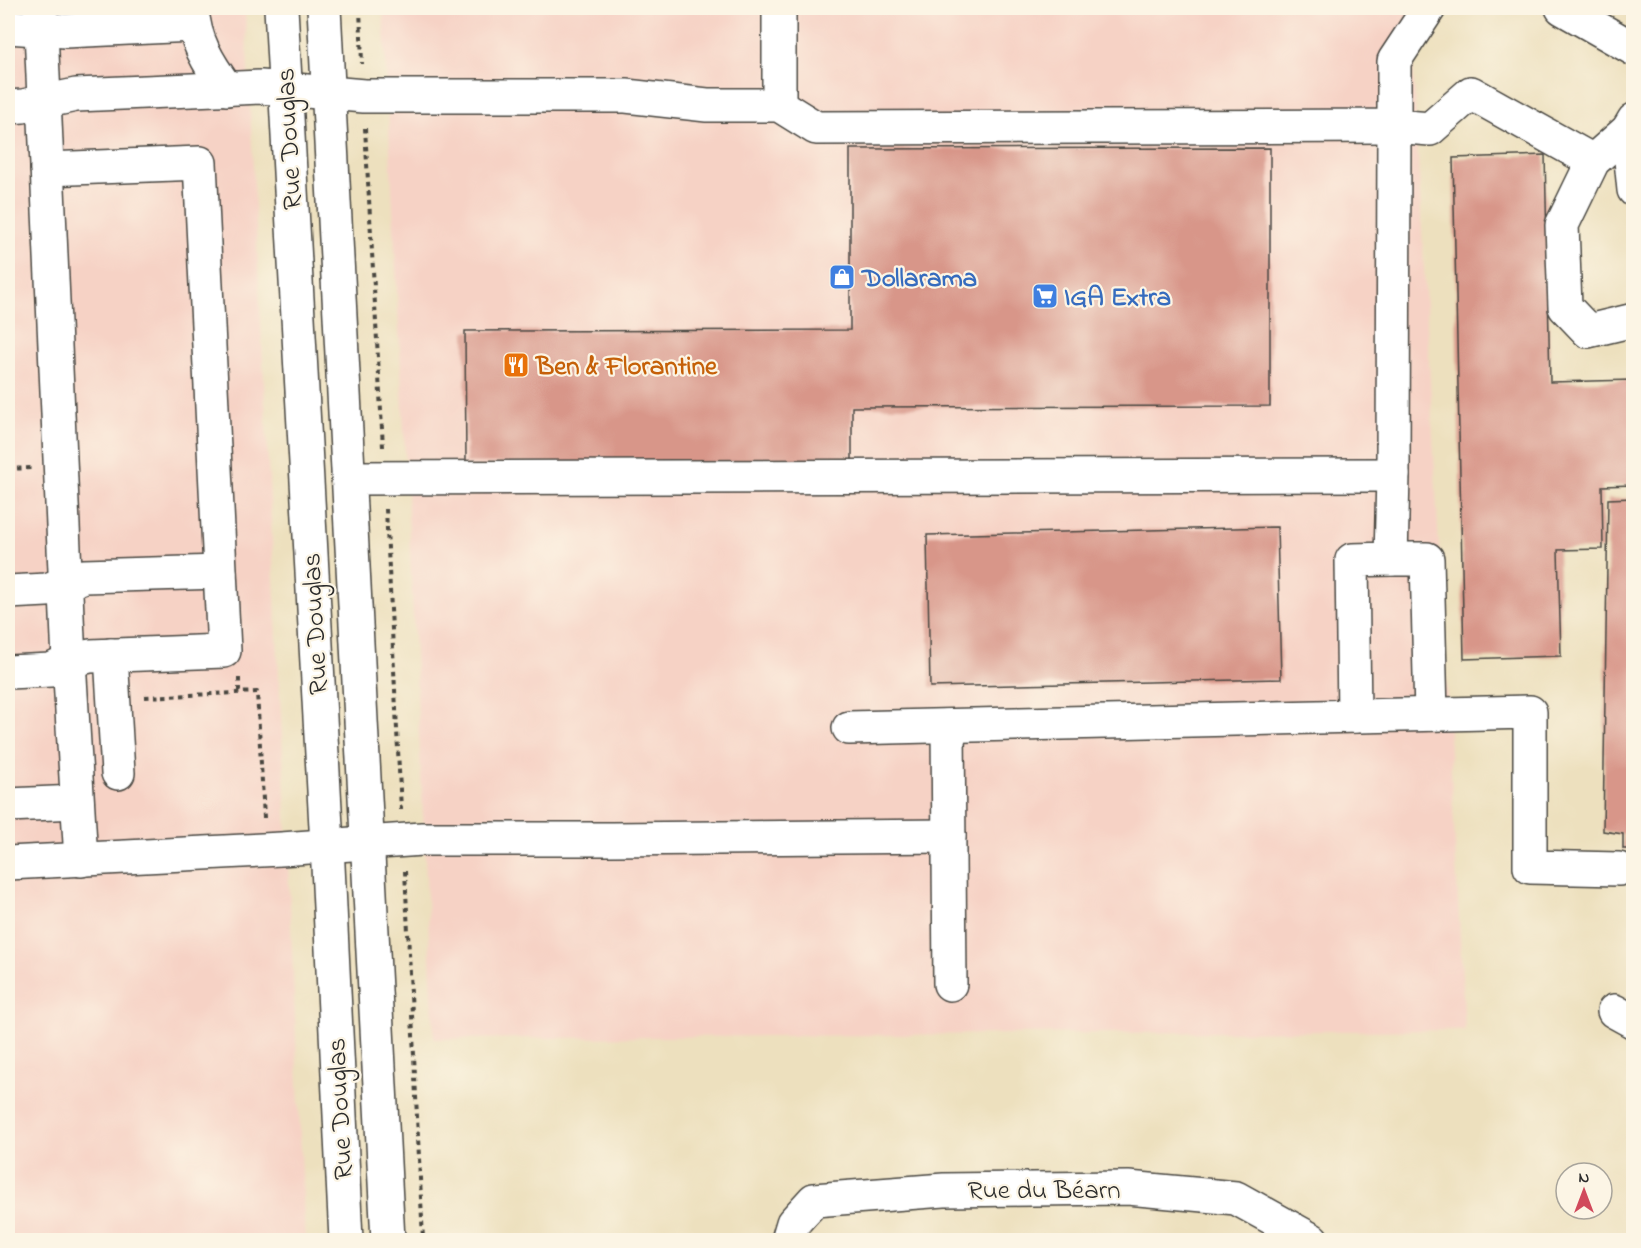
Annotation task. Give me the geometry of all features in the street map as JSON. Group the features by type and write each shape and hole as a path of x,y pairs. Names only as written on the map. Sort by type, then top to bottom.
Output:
{"street":[{"name":"Rue Douglas","path":"281,8 327,845 346,1240"},
{"name":"Rue Douglas","path":"324,8 388,1240"},
{"path":"779,8 779,105"},
{"path":"1391,559 1394,61 1429,8"},
{"path":"1562,8 1634,49"},
{"path":"8,27 40,18 65,31 192,16 201,51 227,89"},
{"path":"40,18 65,583 81,860"},
{"path":"8,107 76,95 261,87 363,96 626,96 708,105 779,105 816,128 1394,126 1430,129 1471,93 1593,161"},
{"path":"1631,125 1593,161 1562,225 1565,307 1588,331 1634,320"},
{"path":"1631,125 1634,190"},
{"path":"8,672 51,670 90,656 224,651 200,163 47,169"},
{"path":"348,478 1393,475"},
{"path":"1354,716 1352,560 1427,559 1431,714"},
{"path":"8,592 47,591 84,576 220,572"},
{"path":"111,656 118,773"},
{"path":"849,728 1530,712 1530,867 1619,869"},
{"path":"948,726 950,984"},
{"path":"8,805 77,802"},
{"path":"8,863 422,839 949,836"},
{"name":"Rue du Béarn","path":"788,1240 794,1223 814,1200 944,1190 1128,1188 1236,1198 1312,1240"}],"path":[{"path":"360,8 362,53"},
{"path":"365,122 382,420"},
{"path":"8,469 41,468"},
{"path":"385,504 400,791"},
{"path":"141,697 257,692 265,828"},
{"path":"404,865 423,1240"}],"shaded area":[{"path":"8,8 245,8 305,1240 8,1240"},
{"path":"383,8 1410,8 1465,1030 434,1039"}],"building":[{"path":"1270,148 1270,406 852,407 852,463 466,463 465,331 850,330 850,149"},
{"path":"1545,155 1550,382 1634,380 1634,485 1602,486 1603,549 1558,550 1561,656 1464,659 1453,158"},
{"path":"1634,498 1634,849 1623,849 1623,834 1603,831 1608,499"},
{"path":"1277,527 1281,679 930,687 927,535"}],"place":[{"name":"Dollarama","path":"842,277"},
{"name":"IGA Extra","path":"1045,296"},
{"name":"Ben & Florantine","path":"516,365"}]}
